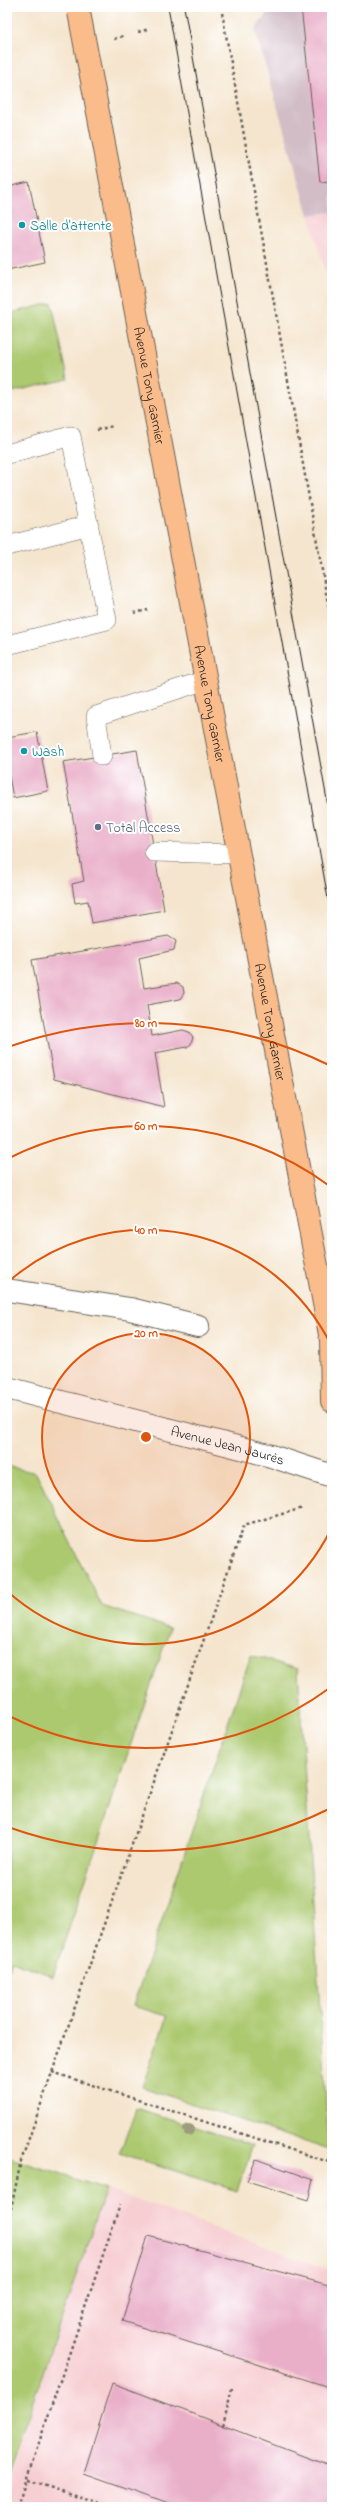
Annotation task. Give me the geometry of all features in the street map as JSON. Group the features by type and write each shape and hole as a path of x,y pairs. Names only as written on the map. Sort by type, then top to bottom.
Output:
{"main road":[{"name":"Avenue Tony Garnier","path":"78,7 332,1340 332,1401"}],"street":[{"path":"7,1290 130,1309 198,1326"},
{"name":"Avenue Jean Jaurès","path":"7,1388 268,1455 332,1476"}],"lane":[{"path":"7,454 71,436 107,620 7,645"},
{"path":"7,546 89,525"},
{"path":"102,756 96,716 206,680"},
{"path":"154,852 239,854"}],"path":[{"path":"221,7 332,626"},
{"path":"138,32 149,29"},
{"path":"110,40 123,36"},
{"path":"7,2227 21,2161 244,1525 303,1508"},
{"path":"52,2072 332,2163"},
{"path":"17,2507 120,2205"},
{"path":"223,2426 232,2388"},
{"path":"27,2480 112,2507"}],"shaded area":[{"path":"271,7 332,7 332,212 309,215 255,30"},
{"path":"332,212 332,295 309,215"},
{"path":"106,2189 332,2271 332,2507 7,2507 7,2482"}],"green space":[{"path":"52,303 68,379 7,393 7,314"},
{"path":"7,1466 36,1473 102,1606 170,1628 53,1976 11,1961 7,1973"},
{"path":"251,1655 298,1669 329,2150 142,2087 167,2016 133,2006"},
{"path":"136,2108 253,2145 237,2191 120,2153"},
{"path":"7,2157 106,2189 7,2477"}],"building":[{"path":"301,7 332,7 332,181 320,182"},
{"name":"Salle d'attente","path":"29,182 45,262 7,270 7,187"},
{"name":"Wash","path":"37,732 48,791 13,798 7,765 7,737"},
{"path":"137,750 164,910 92,923 88,901 75,903 72,884 84,881 63,762"},
{"path":"168,936 176,941 174,950 139,958 144,988 177,983 183,987 184,993 180,999 147,1005 152,1036 183,1030 189,1032 193,1037 191,1044 187,1047 155,1053 164,1107 54,1079 32,960"},
{"path":"256,2159 313,2180 308,2200 247,2181"},
{"path":"148,2236 332,2286 332,2388 122,2321"},
{"path":"112,2383 332,2467 332,2507 180,2507 84,2473"}],"tram line":[{"path":"168,7 332,921"},
{"path":"184,7 332,828"}],"place":[{"name":"Salle d'attente","path":"22,225"},
{"name":"Wash","path":"24,751"},
{"name":"Total Access","path":"98,827"}]}
